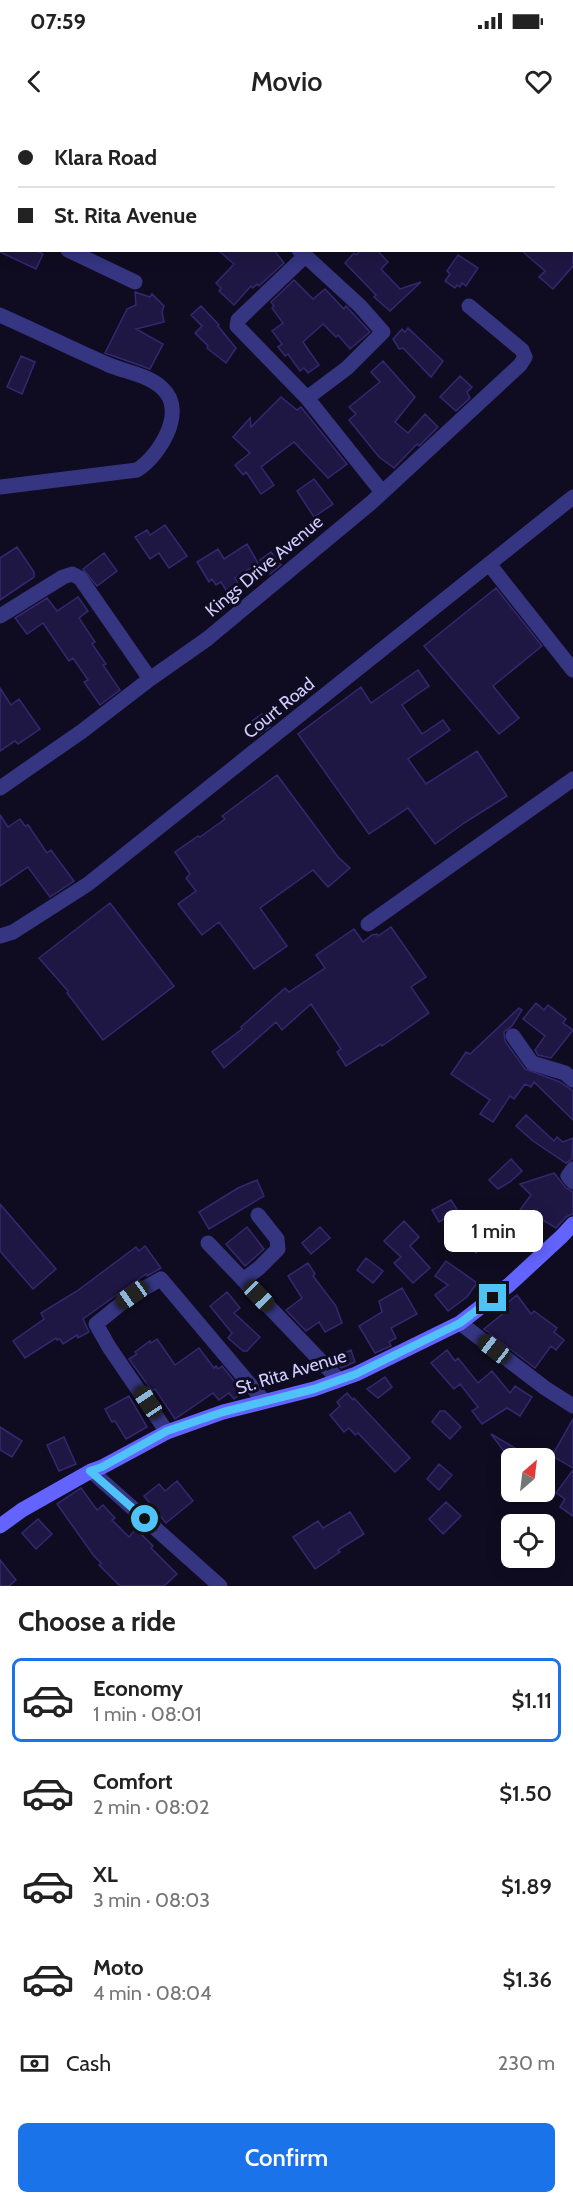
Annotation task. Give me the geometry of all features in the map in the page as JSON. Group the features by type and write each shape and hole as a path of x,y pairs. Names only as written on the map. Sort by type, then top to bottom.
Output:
{"street":[{"path":"72,252 135,282"},
{"path":"307,398 347,368 383,332 360,306 302,253 238,320 237,326 307,398 382,492"},
{"name":"Kings Drive Avenue","path":"150,679 207,639 372,502 520,365 525,357 522,350 469,306"},
{"path":"0,315 161,386 168,394 172,408 171,425 161,445 146,464 137,470 0,487"},
{"name":"Court Road","path":"0,936 14,932 88,884 573,497"},
{"path":"489,564 573,670"},
{"path":"0,616 63,577 72,574 80,578 150,679 81,732 0,788"},
{"path":"368,924 573,779"},
{"path":"513,1036 532,1063 565,1073 573,1080"},
{"path":"573,1169 568,1176 573,1182"},
{"path":"243,1280 278,1249 277,1239 258,1215"},
{"name":"St. Rita Avenue","path":"0,1526 22,1510 90,1471 102,1467 167,1431 223,1412 314,1389 356,1374 460,1323 509,1285 573,1224"},
{"path":"208,1243 339,1380"},
{"path":"167,1431 109,1347 96,1324 126,1299 161,1279 264,1401"},
{"path":"460,1323 545,1388 573,1406"},
{"path":"90,1471 198,1564 220,1586"}],"building":[{"path":"0,252 39,252 43,254 36,269"},
{"path":"220,252 276,252 284,263 259,286 257,284 253,288 251,286 234,305 219,291 221,288 216,283 234,264"},
{"path":"359,252 379,252 388,262 381,269 400,289 421,282 390,311 374,297 376,295 345,263 354,253 356,255"},
{"path":"523,252 573,252 573,266 553,289 539,277 545,271"},
{"path":"458,255 478,268 466,286 462,283 460,287 457,285 455,288 445,281 450,274 447,271"},
{"path":"294,280 313,299 325,289 344,309 346,306 370,332 350,349 338,335 336,337 323,324 303,342 319,365 308,373 304,368 300,371 288,354 285,356 278,347 282,344 272,331 283,323 272,308 274,306 271,302"},
{"path":"135,292 150,297 152,294 164,306 162,312 164,322 136,329 163,344 150,369 105,353 127,309 136,305"},
{"path":"201,306 236,348 226,363 207,348 208,346 195,333 202,326 191,315"},
{"path":"408,328 443,361 431,377 403,348 399,349 393,339 402,329 405,332"},
{"path":"21,356 35,362 22,394 7,387"},
{"path":"383,361 415,397 395,422 408,433 425,414 438,427 419,446 417,444 394,468 379,457 349,420 356,414 349,407 380,382 371,372"},
{"path":"460,376 472,387 467,392 470,398 456,411 440,397"},
{"path":"281,397 297,410 301,407 347,464 328,478 294,442 261,467 274,485 261,494 246,472 243,475 235,465 250,453 233,437 250,418 251,427"},
{"path":"314,479 333,504 314,517 297,491"},
{"path":"165,525 187,556 169,568 159,553 150,559 135,537 147,530 150,535"},
{"path":"247,544 258,563 235,578 241,588 229,595 221,582 216,585 212,579 209,582 197,562 218,549 224,559"},
{"path":"17,547 34,572 34,577 0,600 0,558"},
{"path":"271,552 281,565 270,574 260,560"},
{"path":"104,553 117,571 97,586 83,569"},
{"path":"496,588 542,646 493,686 519,718 499,734 424,646"},
{"path":"78,597 88,611 79,618 95,642 92,644 106,664 103,665 120,690 100,705 84,682 88,680 73,658 69,661 43,623 27,634 15,618 47,598 57,611"},
{"path":"418,670 429,686 402,705 422,734 443,720 450,730 408,759 426,784 477,751 507,796 435,844 408,808 369,834 298,734 361,687 371,703"},
{"path":"0,688 11,705 19,699 40,729 18,744 15,741 0,751"},
{"path":"262,714 270,727 260,734 252,721"},
{"path":"277,775 338,857 350,868 328,887 313,870 260,908 287,946 254,969 219,922 202,935 178,904 196,891 186,878 190,874 175,852 225,819 222,816"},
{"path":"0,815 8,827 20,819 25,826 28,825 47,853 51,850 74,881 50,897 28,867 0,886"},
{"path":"110,903 174,986 103,1040 67,993 68,991 39,958"},
{"path":"391,927 426,977 411,987 429,1013 382,1046 381,1044 346,1066 337,1052 341,1049 311,1004 282,1030 276,1022 224,1068 212,1052 242,1029 241,1027 285,988 289,992 325,968 316,955 354,929 363,942 372,935 377,934 378,936"},
{"path":"536,1003 544,1010 548,1005 566,1019 563,1023 573,1030 551,1058 538,1055 535,1050 545,1036 523,1019"},
{"path":"519,1008 522,1010 512,1026 504,1032 505,1041 525,1069 560,1082 573,1091 573,1120 534,1082 531,1087 525,1084 514,1099 510,1096 493,1122 480,1114 490,1100 451,1074 466,1052 470,1054"},
{"path":"526,1115 554,1141 557,1137 563,1142 573,1138 572,1159 566,1163 533,1141 516,1126"},
{"path":"511,1159 522,1171 498,1189 489,1180"},
{"path":"554,1173 566,1188 573,1192 573,1214 566,1217 556,1228 536,1216 528,1228 514,1218 531,1195 520,1184"},
{"path":"257,1180 264,1196 209,1229 199,1212 238,1188"},
{"path":"451,1200 458,1211 439,1222 432,1210"},
{"path":"0,1204 56,1269 33,1289 0,1251"},
{"path":"480,1212 498,1228 476,1253 458,1238"},
{"path":"404,1221 419,1237 410,1246 430,1268 413,1283 394,1263 401,1257 384,1241"},
{"path":"247,1227 264,1249 245,1266 226,1244"},
{"path":"320,1227 330,1238 311,1254 302,1243"},
{"path":"145,1246 161,1268 147,1276 146,1274 83,1319 89,1332 78,1338 77,1335 63,1344 60,1339 56,1338 25,1358 13,1341 44,1319 41,1313 77,1291 136,1247 139,1251"},
{"path":"366,1258 383,1271 373,1283 357,1270"},
{"path":"446,1261 477,1283 467,1297 448,1311 435,1295 448,1285 435,1276"},
{"path":"308,1263 315,1274 313,1276 336,1306 342,1323 325,1332 319,1322 306,1331 286,1310 302,1298 288,1276"},
{"path":"402,1288 417,1314 391,1328 396,1338 389,1342 391,1346 375,1353 359,1326 382,1312 379,1301"},
{"path":"227,1292 240,1308 234,1313 260,1337 247,1351 243,1351 228,1338 232,1333 210,1306"},
{"path":"517,1295 531,1314 534,1311 557,1328 554,1332 564,1340 556,1350 551,1346 535,1368 484,1329 505,1312 501,1308"},
{"path":"157,1339 175,1365 199,1348 214,1368 216,1366 218,1369 222,1366 243,1392 234,1399 229,1393 219,1400 213,1393 175,1419 155,1389 152,1391 129,1359 150,1341 151,1343"},
{"path":"351,1350 355,1362 341,1368 333,1358"},
{"path":"447,1350 455,1361 458,1358 478,1383 492,1371 510,1393 515,1386 532,1397 520,1416 507,1408 482,1424 472,1411 478,1407 460,1384 454,1389 431,1363"},
{"path":"385,1377 392,1387 378,1398 367,1389"},
{"path":"347,1393 410,1458 395,1472 358,1433 355,1435 349,1428 344,1432 330,1415 340,1406 337,1402"},
{"path":"129,1396 147,1427 126,1439 105,1409"},
{"path":"440,1411 445,1411 461,1427 450,1439 432,1422"},
{"path":"573,1419 573,1468 555,1458 555,1451"},
{"path":"0,1427 22,1441 12,1457 0,1450"},
{"path":"491,1434 515,1448 502,1448"},
{"path":"64,1437 76,1464 59,1471 47,1445"},
{"path":"439,1464 452,1475 439,1490 427,1479"},
{"path":"573,1470 573,1516 560,1507 565,1499 556,1493"},
{"path":"177,1481 193,1501 166,1523 144,1496 159,1484 165,1491"},
{"path":"81,1488 97,1510 103,1505 115,1518 112,1520 129,1537 136,1529 177,1574 164,1586 120,1586 99,1565 101,1563 57,1504"},
{"path":"446,1502 461,1516 443,1534 429,1519"},
{"path":"350,1512 364,1534 338,1550 340,1552 315,1569 293,1537 318,1521 323,1528"},
{"path":"38,1519 52,1534 36,1549 22,1533"},
{"path":"0,1560 16,1580 9,1586 0,1586"}],"route":[{"path":"145,1519 90,1471 102,1467 167,1431 223,1412 314,1389 356,1374 460,1323 493,1298"}]}
